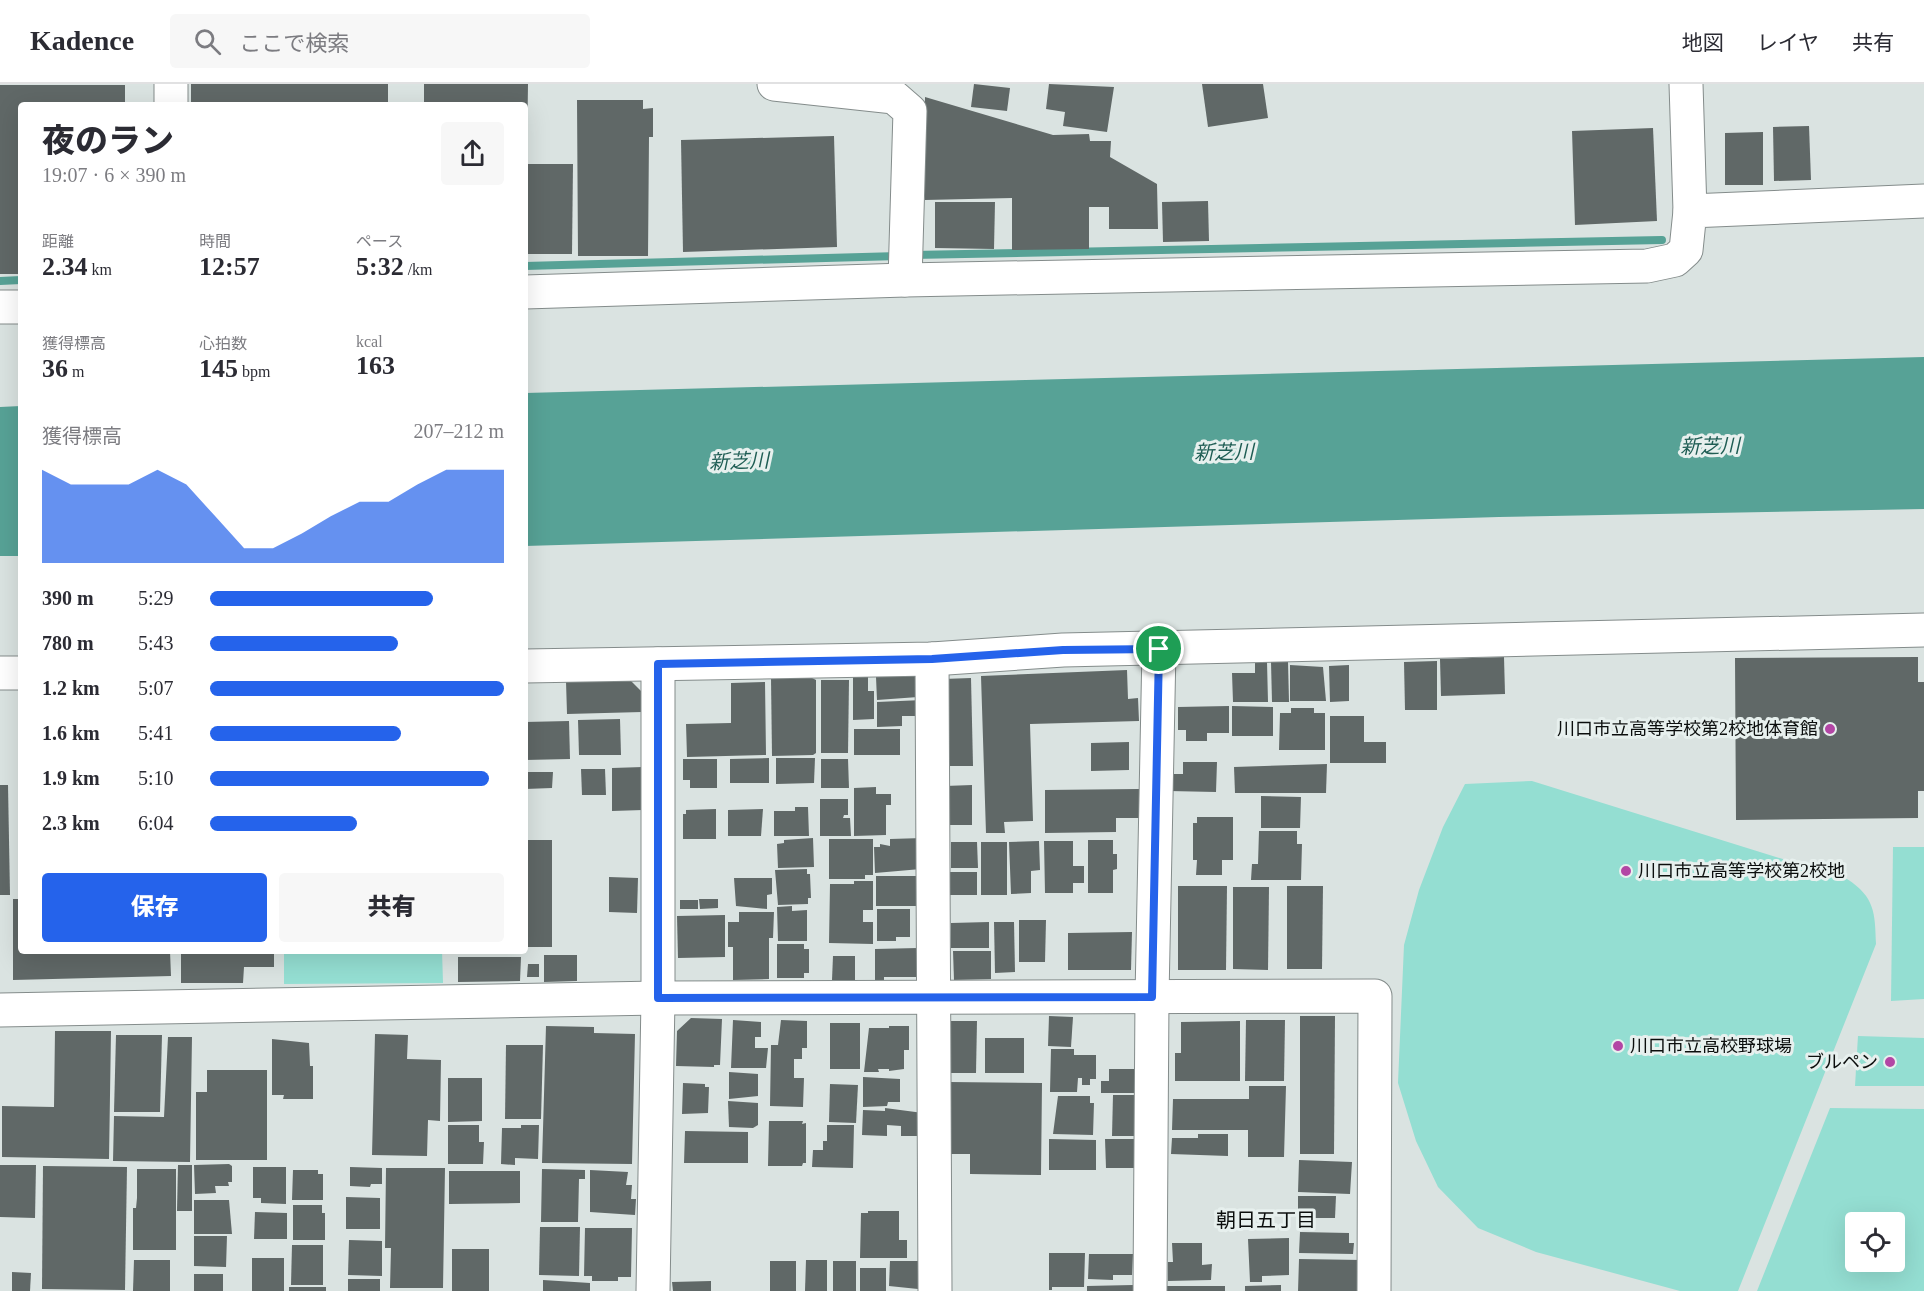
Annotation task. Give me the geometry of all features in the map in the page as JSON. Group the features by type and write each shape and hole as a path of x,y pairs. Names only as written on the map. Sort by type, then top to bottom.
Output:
{"street":[{"path":"171,84 171,102"},
{"path":"774,84 894,97 910,111 905,280"},
{"path":"528,292 905,280 1647,266 1674,260 1686,250 1690,211 1686,84"},
{"path":"1690,211 1924,201"},
{"path":"0,307 18,307"},
{"path":"528,666 932,659 1063,650 1924,630"},
{"path":"1150,1291 1152,997 1159,649"},
{"path":"932,659 935,1291"},
{"path":"653,1291 658,998 658,664"},
{"path":"0,673 18,673"},
{"path":"0,1010 658,998 1375,996 1374,1291"}],"shaded area":[{"name":"川口市立高校野球場","path":"1532,781 1847,879 1863,892 1872,907 1876,944 1738,1291 1680,1291 1536,1252 1478,1228 1438,1187 1416,1141 1398,1083 1404,945 1419,890 1443,827 1465,784"},
{"path":"1893,847 1924,847 1924,999 1891,1001"},
{"path":"284,954 442,954 443,983 284,984"},
{"name":"ブルペン","path":"1858,1036 1924,1038 1924,1086 1855,1086"},
{"path":"1830,1108 1924,1109 1924,1291 1757,1291"}],"water":[{"name":"新芝川","path":"1924,357 1924,509 1499,517 528,546 528,393"},
{"path":"18,406 18,556 0,556 0,407"}],"building":[{"path":"191,84 388,84 388,102 191,102"},
{"path":"424,84 528,84 528,102 424,102"},
{"path":"974,84 1010,88 1007,111 971,107"},
{"path":"1049,84 1114,87 1107,132 1063,126 1065,112 1046,109"},
{"path":"1202,84 1263,84 1268,118 1208,127"},
{"path":"0,85 125,85 125,102 18,102 18,274 0,274"},
{"path":"925,97 1053,135 1089,134 1090,141 1111,141 1110,157 1157,184 1158,229 1109,229 1109,207 1089,207 1089,249 1012,250 1012,198 925,200"},
{"path":"577,100 643,100 643,109 653,108 653,137 649,137 648,256 578,256"},
{"path":"1809,126 1811,180 1774,181 1773,127"},
{"path":"1653,128 1657,221 1575,225 1572,131"},
{"path":"1763,132 1763,185 1725,185 1725,133"},
{"path":"834,136 837,247 683,252 681,140"},
{"path":"528,164 573,164 572,254 528,254"},
{"path":"1208,201 1209,241 1163,242 1162,202"},
{"path":"935,202 995,202 994,249 935,248"},
{"path":"1504,657 1505,694 1441,696 1440,659"},
{"name":"川口市立高等学校第2校地体育館","path":"1918,657 1918,682 1924,682 1924,791 1918,791 1918,818 1736,820 1735,658"},
{"path":"1437,661 1437,710 1405,710 1404,662"},
{"path":"1255,662 1267,662 1268,702 1233,702 1232,673 1255,673"},
{"path":"1271,662 1288,662 1289,702 1272,702"},
{"path":"1290,665 1323,667 1326,701 1290,701"},
{"path":"1349,665 1349,701 1330,702 1329,666"},
{"path":"1127,670 1128,699 1138,698 1139,721 1030,724 1033,821 1004,822 1005,833 986,833 981,676"},
{"path":"915,671 918,697 877,700 876,677 888,676 888,672"},
{"path":"853,673 868,673 868,691 874,691 874,719 853,720"},
{"path":"771,678 812,678 816,680 816,753 813,755 772,756"},
{"path":"971,678 973,766 944,766 943,679"},
{"path":"630,680 642,692 642,712 567,714 566,682"},
{"path":"821,680 849,680 848,753 821,753"},
{"path":"765,682 766,755 687,757 686,724 731,723 731,683"},
{"path":"923,700 919,716 902,716 902,726 877,727 877,702"},
{"path":"1229,706 1229,733 1207,733 1207,741 1186,741 1186,730 1178,730 1178,707"},
{"path":"1232,706 1273,707 1273,736 1232,736"},
{"path":"1291,708 1314,708 1314,713 1325,713 1325,750 1279,750 1280,713 1291,713"},
{"path":"1330,716 1364,716 1364,742 1386,742 1386,763 1330,763"},
{"path":"620,719 621,755 579,755 578,720"},
{"path":"569,721 570,759 528,760 528,722"},
{"path":"854,729 900,729 900,755 854,755"},
{"path":"1129,742 1129,770 1091,771 1091,743"},
{"path":"769,758 769,783 730,783 730,759"},
{"path":"776,758 815,758 814,783 776,784"},
{"path":"683,759 717,759 717,788 690,788 690,780 683,780"},
{"path":"821,759 848,759 849,788 821,788"},
{"path":"1183,762 1217,762 1216,792 1169,791 1169,774 1183,774"},
{"path":"1327,764 1326,793 1235,793 1234,767"},
{"path":"643,767 643,810 612,811 612,768"},
{"path":"581,769 605,769 606,795 582,795"},
{"path":"528,772 553,772 552,788 528,789"},
{"path":"0,785 8,785 10,895 0,895"},
{"path":"972,785 972,825 946,825 945,786"},
{"path":"876,787 876,794 891,794 891,805 886,805 886,835 854,836 854,788"},
{"path":"1139,789 1139,818 1116,818 1116,832 1045,833 1045,790"},
{"path":"1261,796 1301,797 1300,828 1261,828"},
{"path":"820,799 848,799 848,815 844,815 843,818 850,818 851,836 820,836"},
{"path":"795,807 808,807 809,836 774,836 774,811 795,811"},
{"path":"716,809 716,839 683,839 683,814 686,814 686,810"},
{"path":"763,809 761,836 728,836 728,810"},
{"path":"1197,817 1233,817 1233,860 1222,860 1222,875 1196,875 1197,860 1193,860 1193,823 1197,823"},
{"path":"1259,831 1297,831 1297,844 1302,844 1301,880 1251,880 1252,864 1258,864"},
{"path":"813,838 814,867 778,868 777,844 784,843 784,840"},
{"path":"923,838 921,869 875,873 874,847 880,847 880,844 890,846 890,839"},
{"path":"829,839 873,839 873,875 865,875 865,879 829,879"},
{"path":"528,840 552,840 552,947 528,947"},
{"path":"1088,840 1113,840 1113,854 1117,854 1117,869 1113,870 1113,893 1088,893"},
{"path":"1039,841 1040,870 1031,871 1031,893 1011,894 1009,842"},
{"path":"1044,841 1073,841 1073,866 1084,866 1084,883 1073,883 1073,893 1045,893"},
{"path":"951,842 977,842 978,868 951,868"},
{"path":"981,842 1007,842 1007,895 981,895"},
{"path":"807,869 807,874 810,874 811,898 808,898 808,904 778,905 775,870"},
{"path":"943,872 977,872 977,895 943,895"},
{"path":"876,876 921,876 917,906 876,906"},
{"path":"609,877 638,878 637,913 609,912"},
{"path":"734,878 772,878 772,894 767,895 767,909 736,906"},
{"path":"854,881 873,881 873,910 863,910 863,922 873,922 873,944 829,943 830,884 854,884"},
{"path":"1178,886 1227,886 1226,970 1178,970"},
{"path":"1287,886 1323,886 1322,969 1287,969"},
{"path":"1233,887 1269,887 1268,970 1233,969"},
{"path":"13,899 18,899 18,954 170,954 171,976 13,980"},
{"path":"699,899 718,899 718,908 700,909"},
{"path":"680,900 698,900 698,909 680,909"},
{"path":"792,906 792,911 807,910 807,941 778,941 777,907"},
{"path":"877,909 910,909 910,937 896,937 896,941 877,941"},
{"path":"739,912 774,912 773,938 769,938 769,979 733,980 733,947 728,947 728,922 739,922"},
{"path":"725,915 725,957 678,958 677,916"},
{"path":"1019,920 1046,920 1045,962 1019,962"},
{"path":"989,922 989,948 951,948 951,923"},
{"path":"994,922 1014,922 1015,972 995,973"},
{"path":"1132,932 1131,970 1068,970 1068,933"},
{"path":"777,944 804,944 804,949 809,949 809,973 804,973 804,978 777,978"},
{"path":"918,948 919,977 884,977 884,980 875,981 875,949"},
{"path":"953,951 991,951 991,979 954,980"},
{"path":"181,954 274,954 274,967 244,967 243,983 181,983"},
{"path":"544,955 577,955 577,981 544,982"},
{"path":"833,956 855,956 855,980 832,980"},
{"path":"458,957 521,957 520,981 458,982"},
{"path":"528,964 539,964 539,977 527,977"},
{"path":"1049,1016 1073,1017 1071,1047 1048,1046"},
{"path":"1300,1016 1335,1016 1334,1154 1300,1154"},
{"path":"691,1018 722,1019 720,1065 714,1065 714,1067 676,1066 677,1031"},
{"path":"733,1020 761,1022 761,1037 755,1037 755,1048 768,1048 766,1068 731,1068"},
{"path":"781,1020 807,1021 807,1048 802,1048 802,1059 794,1059 794,1078 804,1078 803,1107 770,1106 771,1045 778,1045"},
{"path":"1246,1020 1285,1020 1284,1081 1245,1081"},
{"path":"949,1021 977,1021 976,1073 948,1073"},
{"path":"1240,1021 1240,1081 1175,1081 1175,1053 1181,1053 1181,1022"},
{"path":"830,1023 860,1023 860,1069 830,1069"},
{"path":"546,1026 594,1027 594,1033 635,1034 632,1164 542,1163"},
{"path":"889,1026 909,1026 909,1050 904,1050 904,1069 889,1071 889,1069 878,1069 879,1072 864,1072 869,1028 889,1028"},
{"path":"55,1031 111,1031 109,1159 2,1157 2,1106 54,1107"},
{"path":"375,1034 408,1035 407,1059 441,1060 440,1121 428,1120 427,1156 372,1155"},
{"path":"116,1035 162,1035 160,1112 114,1112"},
{"path":"168,1037 192,1037 190,1162 113,1161 114,1116 164,1117"},
{"path":"985,1038 1024,1038 1024,1073 985,1073"},
{"path":"272,1039 309,1043 310,1066 313,1066 313,1099 283,1099 284,1095 272,1095"},
{"path":"506,1045 543,1045 541,1119 505,1119"},
{"path":"1051,1049 1074,1049 1074,1055 1096,1055 1096,1079 1090,1079 1090,1085 1082,1085 1082,1078 1078,1078 1077,1092 1050,1092"},
{"path":"1109,1069 1137,1069 1137,1093 1101,1093 1101,1081 1109,1081"},
{"path":"207,1070 267,1070 267,1160 196,1160 196,1092 207,1092"},
{"path":"729,1072 758,1074 758,1096 729,1099"},
{"path":"863,1077 900,1079 900,1102 888,1102 887,1106 863,1107"},
{"path":"448,1078 482,1078 482,1121 448,1122"},
{"path":"949,1082 1042,1083 1041,1175 970,1174 970,1154 948,1154"},
{"path":"683,1083 705,1084 705,1087 709,1087 708,1113 682,1114"},
{"path":"830,1084 858,1085 856,1123 829,1122"},
{"path":"1249,1086 1286,1086 1284,1157 1248,1157 1248,1130 1172,1130 1173,1099 1249,1099"},
{"path":"1113,1095 1138,1095 1137,1136 1112,1136"},
{"path":"1058,1096 1090,1096 1090,1103 1094,1103 1093,1135 1053,1134"},
{"path":"728,1101 758,1103 758,1125 753,1128 729,1127"},
{"path":"885,1108 923,1113 922,1136 901,1136 901,1126 887,1125 887,1136 862,1135 863,1110 885,1111"},
{"path":"769,1121 803,1121 802,1124 806,1123 806,1163 802,1166 768,1166"},
{"path":"448,1125 479,1125 479,1142 484,1142 483,1164 448,1164"},
{"path":"521,1125 539,1125 538,1159 515,1158 515,1165 501,1164 502,1128 521,1128"},
{"path":"827,1125 854,1125 853,1168 812,1167 813,1150 823,1150 823,1141 827,1141"},
{"path":"685,1131 748,1132 748,1163 684,1163"},
{"path":"1198,1134 1228,1134 1228,1156 1171,1154 1172,1138 1198,1138"},
{"path":"1049,1139 1096,1140 1096,1170 1049,1170"},
{"path":"1105,1139 1135,1139 1136,1168 1106,1168"},
{"path":"1299,1160 1352,1162 1350,1194 1298,1192"},
{"path":"229,1164 232,1166 232,1182 228,1182 229,1186 215,1186 216,1193 195,1194 194,1165"},
{"path":"0,1165 36,1165 35,1218 0,1217"},
{"path":"178,1165 192,1165 192,1211 177,1211"},
{"path":"43,1166 127,1167 125,1290 42,1289"},
{"path":"253,1167 286,1167 286,1204 261,1203 261,1198 253,1198"},
{"path":"350,1167 382,1168 382,1184 371,1184 370,1187 350,1186"},
{"path":"386,1168 445,1168 443,1288 390,1288 391,1248 385,1248"},
{"path":"137,1169 176,1169 176,1250 133,1250 133,1208 136,1208"},
{"path":"542,1169 585,1170 585,1179 579,1179 578,1222 541,1222"},
{"path":"293,1170 318,1170 318,1174 323,1174 323,1200 292,1200"},
{"path":"590,1170 628,1172 626,1185 632,1185 631,1199 636,1199 635,1215 590,1212"},
{"path":"449,1171 520,1171 520,1203 449,1204"},
{"path":"1298,1196 1336,1196 1335,1218 1298,1218"},
{"path":"346,1197 380,1198 380,1229 346,1229"},
{"path":"194,1200 229,1200 232,1234 194,1234"},
{"path":"293,1205 322,1205 322,1213 325,1213 325,1240 293,1240"},
{"path":"868,1211 899,1211 899,1240 907,1240 907,1258 860,1258 861,1213 868,1213"},
{"path":"255,1212 287,1213 287,1239 254,1239"},
{"path":"540,1227 580,1227 579,1276 539,1275"},
{"path":"585,1228 632,1228 631,1277 618,1277 618,1281 592,1281 592,1276 584,1276"},
{"path":"1300,1232 1349,1233 1349,1243 1354,1243 1353,1254 1299,1253"},
{"path":"194,1236 227,1236 226,1267 194,1266"},
{"path":"1289,1238 1289,1275 1262,1276 1262,1282 1250,1282 1248,1239"},
{"path":"349,1240 382,1241 382,1276 348,1275"},
{"path":"1172,1243 1202,1243 1202,1265 1212,1264 1211,1280 1168,1281 1168,1262 1173,1262"},
{"path":"292,1245 323,1245 323,1285 291,1285"},
{"path":"452,1249 489,1249 489,1291 452,1291"},
{"path":"1049,1253 1085,1253 1084,1287 1052,1287 1052,1290 1049,1290"},
{"path":"1089,1254 1133,1254 1132,1275 1113,1275 1113,1280 1088,1279"},
{"path":"252,1258 284,1258 284,1291 252,1291"},
{"path":"1299,1259 1362,1260 1361,1291 1298,1291"},
{"path":"134,1260 170,1260 170,1291 133,1291"},
{"path":"806,1260 827,1260 827,1291 805,1291"},
{"path":"770,1261 796,1261 796,1291 770,1291"},
{"path":"833,1261 856,1261 856,1291 833,1291"},
{"path":"890,1261 918,1261 918,1289 889,1286"},
{"path":"860,1268 886,1268 886,1291 860,1291"},
{"path":"12,1272 31,1273 30,1291 12,1291"},
{"path":"194,1274 223,1274 223,1291 194,1291"},
{"path":"348,1279 380,1279 380,1291 348,1291"},
{"path":"543,1280 590,1283 590,1291 543,1291"},
{"path":"711,1281 711,1291 673,1291 672,1282"},
{"path":"1133,1285 1133,1291 1087,1291 1087,1286"},
{"path":"1281,1285 1281,1291 1245,1291 1245,1286"},
{"path":"1166,1286 1225,1286 1225,1291 1166,1291"},
{"path":"289,1287 326,1287 326,1291 289,1291"}],"waterway":[{"path":"912,255 1662,240"},
{"path":"528,266 899,256"},
{"path":"0,281 18,280"}],"place":[{"name":"川口市立高等学校第2校地体育館","path":"1830,729"},
{"name":"川口市立高等学校第2校地","path":"1626,871"},
{"name":"川口市立高校野球場","path":"1618,1046"},
{"name":"ブルペン","path":"1890,1062"}],"district":[{"name":"朝日五丁目","path":"1266,1220"}],"route":[{"path":"1159,649 1152,997 658,998 658,664 932,659 1063,650 1159,649"}]}
